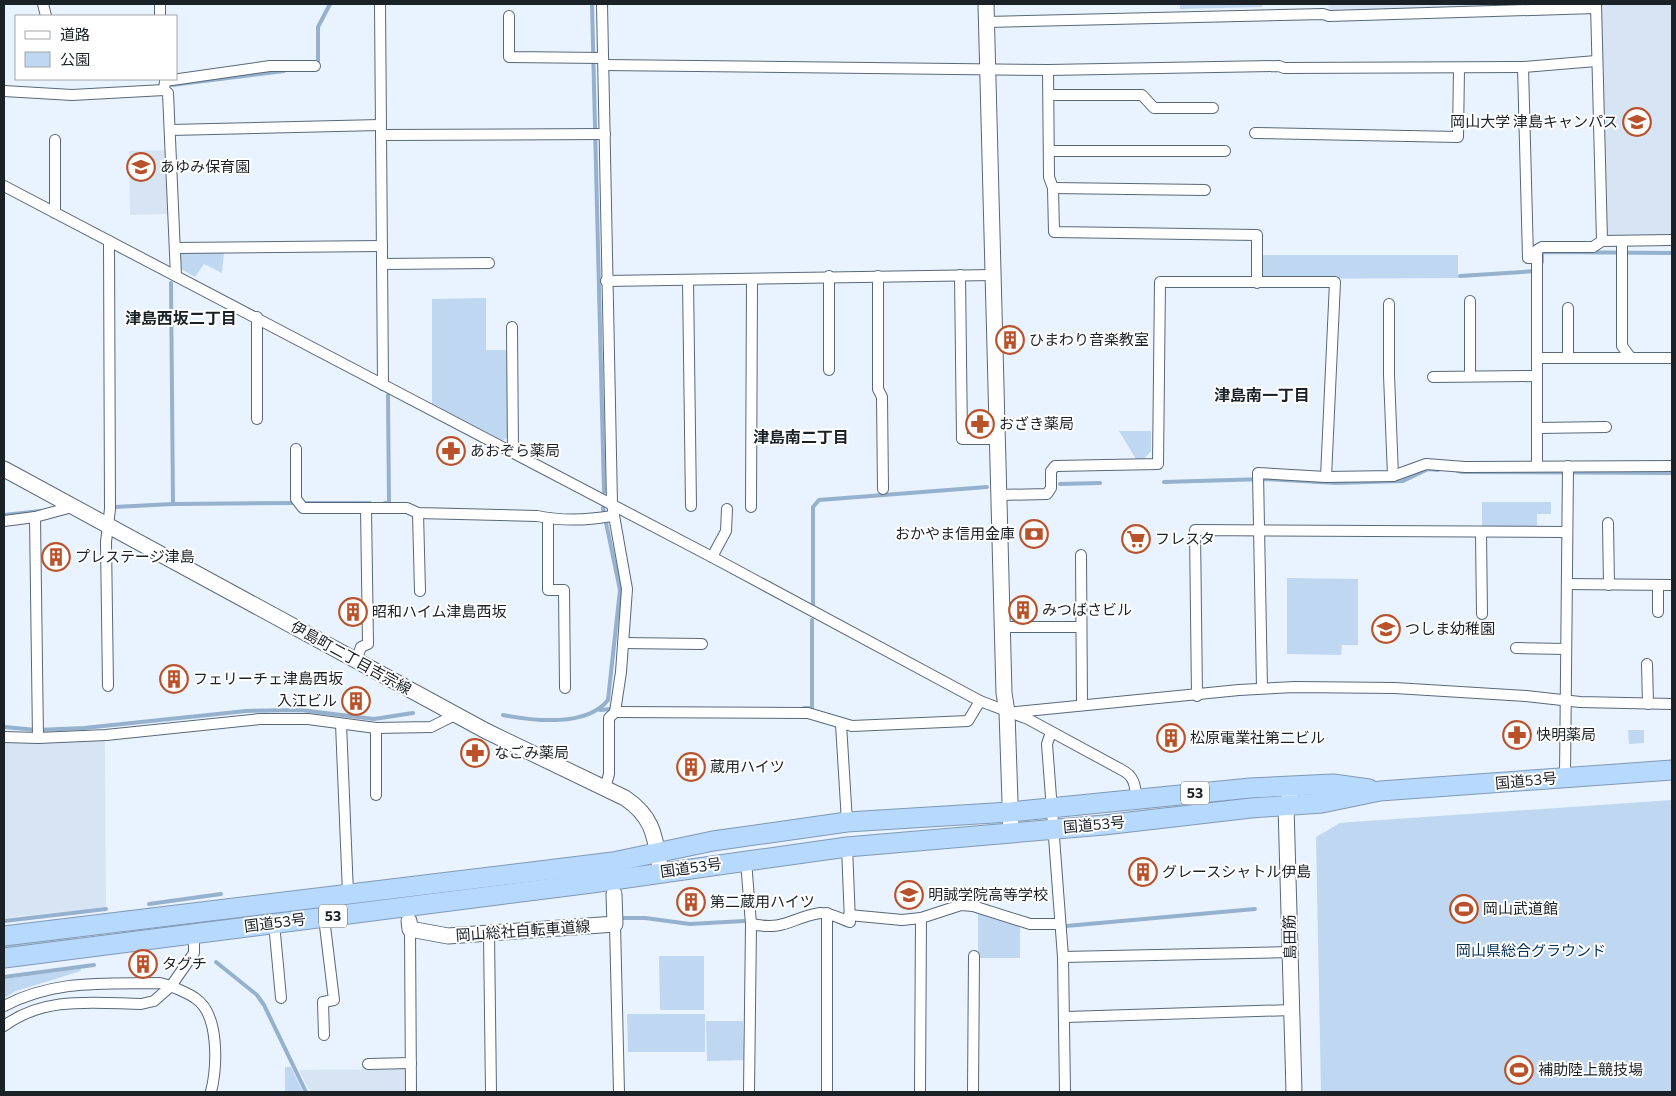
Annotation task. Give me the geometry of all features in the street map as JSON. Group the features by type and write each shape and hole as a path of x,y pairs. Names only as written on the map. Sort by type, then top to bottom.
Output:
{"highway":[{"name":"国道53号","path":"659,863 746,861 1010,821 1053,817 1286,806 1322,803 1380,791 1510,784 1565,777 1672,770"},
{"name":"国道53号","path":"1137,804 1333,784 1380,791"},
{"name":"53","path":"1053,817 1137,804 1273,797 1280,799 1286,806"},
{"name":"国道53号","path":"4,958 324,918 409,919 614,879 740,838 847,822 1010,821"},
{"name":"53","path":"740,838 767,841 871,829 1010,821"},
{"name":"国道53号","path":"4,936 404,886 614,879"}],"street":[{"path":"380,4 383,385"},
{"path":"602,4 599,60 599,134 606,282 611,516 624,564 627,588 615,712 609,718 610,774 605,788"},
{"path":"986,4 1002,627 1010,821"},
{"path":"986,22 1304,14 1323,14 1329,16 1596,6 1602,242"},
{"path":"509,16 509,56 599,60 1048,70 1246,66 1280,66 1284,68 1523,67 1596,61"},
{"path":"4,91 72,95 270,66 314,66"},
{"path":"1523,67 1528,258 1537,258"},
{"path":"1255,134 1458,136 1459,68"},
{"path":"1048,70 1049,177 1053,188 1054,232 1257,235 1257,283"},
{"path":"164,83 168,94 176,276"},
{"path":"1049,95 1142,95 1154,108 1213,108"},
{"path":"170,130 381,130 599,134"},
{"path":"55,140 55,213"},
{"path":"1049,151 1225,151"},
{"path":"4,186 612,504 980,701 1028,719 1128,773 1135,782 1137,804"},
{"path":"1053,188 1206,190"},
{"path":"1537,466 1537,250 1542,247 1593,247 1602,242 1622,249 1672,240"},
{"path":"108,686 107,524 110,508 109,241"},
{"path":"175,248 382,246"},
{"path":"1622,249 1622,346 1631,358"},
{"path":"382,264 488,263"},
{"path":"960,274 962,439 997,439"},
{"path":"606,282 993,274"},
{"path":"829,276 829,370"},
{"path":"878,276 878,390 882,397 882,488"},
{"path":"751,507 752,279"},
{"path":"688,280 691,506"},
{"path":"999,495 1047,494 1051,488 1051,471 1055,466 1158,464 1160,282 1336,282 1326,477"},
{"path":"1470,301 1470,375"},
{"path":"1389,304 1389,375 1393,476"},
{"path":"1568,308 1568,358"},
{"path":"257,317 258,420"},
{"path":"512,327 512,452"},
{"path":"1537,358 1672,358"},
{"path":"1433,377 1470,375 1537,376"},
{"path":"1538,428 1606,427"},
{"path":"296,450 298,502 303,508 407,508 418,513 537,516 548,518 598,519 611,516"},
{"path":"1262,688 1261,530 1258,522 1258,473 1326,477 1393,476 1426,464 1464,467 1537,466 1568,470 1672,466"},
{"name":"伊島町二丁目吉宗線","path":"4,469 455,715 538,758 605,788 639,808 653,832 659,863"},
{"path":"1565,777 1568,470"},
{"path":"4,522 35,518 72,507"},
{"path":"356,661 361,647 368,644 366,508"},
{"path":"712,557 726,531 726,509"},
{"path":"418,513 420,591"},
{"path":"35,518 38,736"},
{"path":"548,518 548,590 564,590 565,688"},
{"path":"1608,523 1609,585"},
{"path":"1197,696 1195,530 1567,532"},
{"path":"1481,533 1482,614"},
{"path":"1081,556 1082,704"},
{"path":"1567,584 1672,585"},
{"path":"1658,585 1658,612"},
{"path":"1002,627 1081,627"},
{"path":"623,643 702,644"},
{"path":"1516,648 1566,649"},
{"path":"1648,664 1648,704"},
{"path":"1007,712 1031,712 1082,704 1197,696 1295,686 1395,688 1565,699 1580,702 1672,704"},
{"path":"615,712 808,713 852,726 968,721 980,701"},
{"path":"4,737 106,735 260,719 308,719 376,728 431,726 455,715"},
{"path":"341,724 348,893"},
{"path":"841,724 847,822"},
{"path":"376,728 376,795"},
{"path":"1051,732 1047,744 1063,957 1066,1017 1065,1092"},
{"path":"1286,806 1291,793 1299,786"},
{"name":"島田筋","path":"1286,806 1294,1092"},
{"path":"751,924 766,927 783,926 819,913 826,913 850,922 847,847"},
{"path":"746,861 751,924 749,1092"},
{"path":"614,879 619,1092"},
{"path":"404,886 409,919 411,1092"},
{"path":"849,915 887,920 921,918 948,908 967,906 1013,917 1030,924 1060,924"},
{"path":"4,1026 29,1010 52,1004 141,1004 154,1001 171,986 194,953 192,913"},
{"path":"826,913 826,1092"},
{"path":"324,918 334,1000 323,1002 324,1035"},
{"path":"920,1092 921,918"},
{"name":"岡山総社自転車道線","path":"409,919 448,936 615,924"},
{"path":"274,923 281,998"},
{"path":"488,934 491,1092"},
{"path":"1063,957 1291,952"},
{"path":"972,1092 974,956"},
{"path":"4,1006 22,996 48,988 78,984 160,983 171,986 196,998 206,1009 213,1026 214,1055 211,1092"},
{"path":"1066,1017 1292,1010"},
{"path":"368,1064 412,1063"}],"shaded area":[{"name":"岡山大学 津島キャンパス","path":"1328,4 1672,4 1672,236 1608,238 1605,233 1598,5 1329,10"},
{"path":"166,150 168,214 130,215 129,151"},
{"path":"105,738 106,907 4,918 4,740 72,742"},
{"path":"407,1069 407,1092 310,1092 299,1070"}],"green space":[{"path":"1180,4 1262,4 1262,7 1180,9"},
{"path":"224,252 222,273 204,264 195,277 181,269 180,253"},
{"path":"1262,255 1458,255 1458,278 1265,279 1262,275"},
{"path":"486,298 486,350 508,350 508,437 502,441 432,405 432,299"},
{"path":"1119,431 1151,431 1151,451 1144,459 1136,459"},
{"path":"1482,502 1551,502 1551,514 1537,514 1537,530 1482,530"},
{"path":"1287,578 1358,579 1358,645 1342,645 1341,655 1287,654"},
{"path":"1628,730 1644,730 1644,743 1629,744"},
{"name":"岡山県総合グラウンド","path":"1672,800 1672,1092 1321,1092 1316,837 1340,823"},
{"path":"978,911 1020,926 1020,958 978,958"},
{"path":"91,938 4,949 4,946 51,939"},
{"path":"659,956 704,956 704,1010 660,1010"},
{"path":"80,969 81,971 16,991 4,998 4,979"},
{"path":"627,1014 705,1014 705,1052 628,1052"},
{"path":"706,1021 743,1021 744,1060 707,1061"},
{"path":"285,1067 291,1067 303,1092 285,1092"}],"waterway":[{"path":"318,66 318,27 330,4"},
{"path":"592,4 604,492"},
{"path":"172,85 284,71"},
{"path":"1542,262 1542,252 1672,253"},
{"path":"1460,276 1536,271"},
{"path":"171,283 173,504"},
{"path":"385,503 389,503 388,395"},
{"path":"1164,482 1265,479 1336,483 1403,481 1428,469 1438,470"},
{"path":"1455,470 1462,472 1672,473"},
{"path":"1060,484 1100,483"},
{"path":"813,605 813,507 819,500 987,487"},
{"path":"114,507 173,504 295,503"},
{"path":"302,503 370,503"},
{"path":"503,715 544,720 574,718 587,715 599,709 608,700 620,590 603,508"},
{"path":"4,515 41,511"},
{"path":"804,708 812,708 812,620"},
{"path":"600,710 611,709"},
{"path":"4,727 37,730 84,728 246,711 301,710 374,719 413,713"},
{"path":"149,904 221,894"},
{"path":"4,921 106,909"},
{"path":"1066,926 1255,909"},
{"path":"622,918 645,918 690,924 744,921"},
{"path":"216,962 257,995 264,1005 306,1092"},
{"path":"4,977 94,965"}],"place":[{"name":"岡山大学 津島キャンパス","path":"1637,122"},
{"name":"あゆみ保育園","path":"141,167"},
{"name":"ひまわり音楽教室","path":"1010,340"},
{"name":"おざき薬局","path":"980,424"},
{"name":"あおぞら薬局","path":"451,451"},
{"name":"おかやま信用金庫","path":"1034,534"},
{"name":"フレスタ","path":"1136,539"},
{"name":"プレステージ津島","path":"56,557"},
{"name":"みつばさビル","path":"1023,610"},
{"name":"昭和ハイム津島西坂","path":"353,612"},
{"name":"つしま幼稚園","path":"1386,629"},
{"name":"フェリーチェ津島西坂","path":"174,679"},
{"name":"入江ビル","path":"356,701"},
{"name":"快明薬局","path":"1517,735"},
{"name":"松原電業社第二ビル","path":"1171,738"},
{"name":"なごみ薬局","path":"475,753"},
{"name":"蔵用ハイツ","path":"691,767"},
{"name":"グレースシャトル伊島","path":"1143,872"},
{"name":"明誠学院高等学校","path":"909,895"},
{"name":"第二蔵用ハイツ","path":"691,902"},
{"name":"岡山武道館","path":"1464,909"},
{"name":"タグチ","path":"143,964"},
{"name":"補助陸上競技場","path":"1519,1070"}],"district":[{"name":"津島西坂二丁目","path":"181,318"},
{"name":"津島南一丁目","path":"1262,395"},
{"name":"津島南二丁目","path":"801,437"}]}
